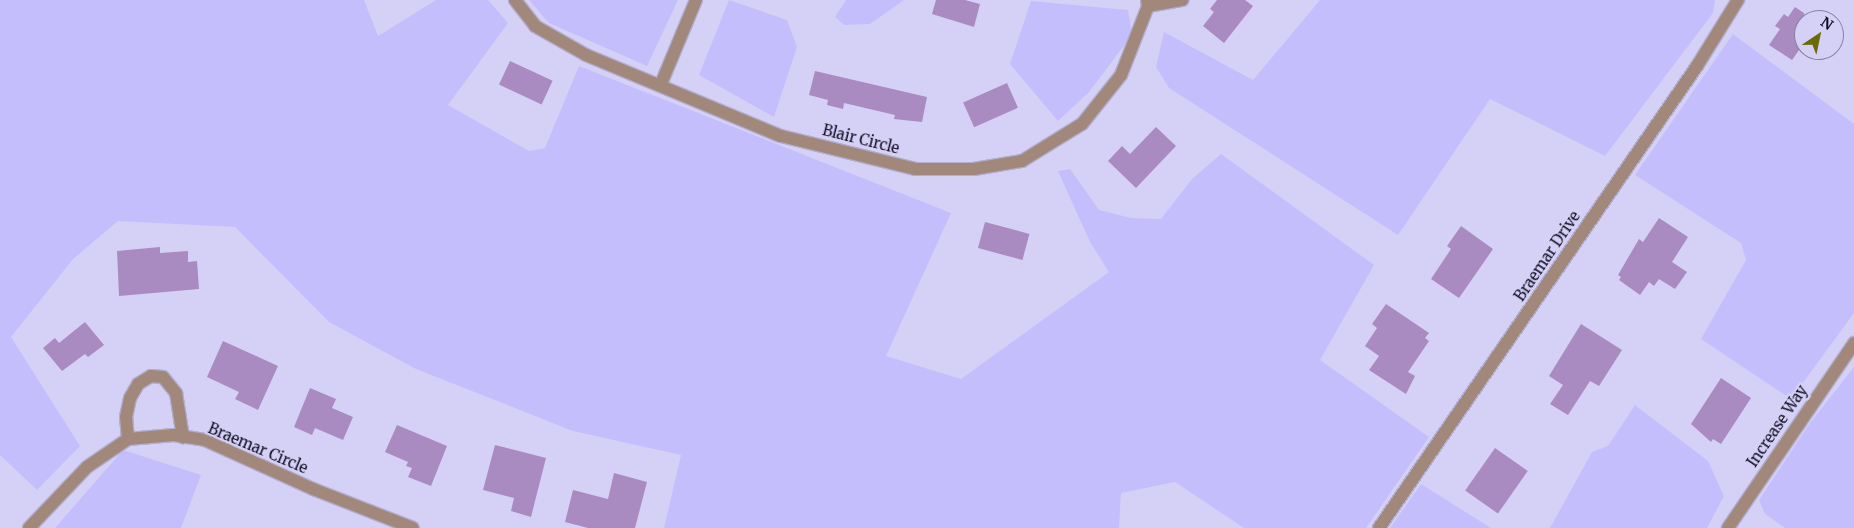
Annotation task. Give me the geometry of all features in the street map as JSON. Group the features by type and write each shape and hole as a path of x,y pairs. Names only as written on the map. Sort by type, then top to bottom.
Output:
{"street":[{"name":"Blair Circle","path":"515,0 535,26 586,55 661,84 782,136 906,167 974,169 1022,161 1082,124 1121,75 1148,3"},
{"path":"661,84 696,0"},
{"path":"1148,3 1182,0"},
{"name":"Braemar Drive","path":"1379,528 1697,66 1738,0"},
{"name":"Increase Way","path":"1728,528 1854,343"},
{"path":"29,528 87,467 128,439 126,417 130,398 138,384 151,376 163,377 176,393 183,436"},
{"name":"Braemar Circle","path":"128,439 183,436 205,440 313,489 412,528"}],"shaded area":[{"path":"0,0 364,0 378,36 436,0 488,0 508,23 448,105 529,151 545,148 579,66 951,213 886,356 961,379 1109,272 1090,242 1058,171 1070,169 1099,210 1131,218 1161,219 1192,179 1221,154 1374,265 1320,360 1429,437 1366,528 1244,528 1175,482 1121,493 1119,528 664,528 681,455 573,431 416,369 329,322 235,227 118,221 73,259 11,337 80,446 37,490 0,455"},
{"path":"529,0 678,0 647,66 549,23"},
{"path":"729,0 787,20 797,47 774,117 699,75"},
{"path":"846,0 904,0 870,24 844,25 835,17"},
{"path":"1320,0 1715,0 1713,13 1605,156 1490,99 1398,235 1169,88 1156,67 1164,32 1253,80"},
{"path":"1031,1 1128,10 1132,35 1089,92 1058,121 1010,64"},
{"path":"1733,34 1854,124 1854,313 1791,399 1701,339 1746,260 1741,243 1635,175"},
{"path":"1854,367 1854,528 1785,528 1765,514 1759,500 1810,423"},
{"path":"1635,405 1708,461 1724,496 1707,528 1550,528 1592,452 1608,446"},
{"path":"123,450 201,475 181,528 55,528"},
{"path":"1421,484 1491,528 1390,528"}],"building":[{"path":"936,0 965,0 980,4 974,27 932,14"},
{"path":"1217,0 1245,0 1253,6 1224,43 1203,26 1214,12 1210,9"},
{"path":"1795,7 1800,10 1794,10 1794,57 1792,60 1769,45 1780,29 1775,26 1784,14 1788,17"},
{"path":"510,61 553,81 542,104 499,85"},
{"path":"815,71 927,97 922,122 894,119 895,115 844,103 843,109 827,105 828,100 809,95"},
{"path":"1007,83 1018,108 974,127 963,103"},
{"path":"1156,127 1176,146 1136,188 1108,161 1122,146 1130,154"},
{"path":"1659,218 1688,237 1672,262 1687,272 1675,289 1659,279 1654,286 1649,282 1640,295 1619,280 1621,277 1618,275 1639,239 1643,242"},
{"path":"985,222 1029,234 1022,260 978,248"},
{"path":"1461,226 1493,249 1459,298 1431,279 1451,249 1447,246"},
{"path":"160,247 160,253 188,251 188,262 197,261 199,289 119,296 117,251"},
{"path":"1386,304 1429,333 1425,338 1429,341 1408,372 1415,376 1406,394 1369,370 1379,356 1365,346 1377,328 1372,324"},
{"path":"85,322 104,345 88,357 85,354 62,371 43,348 55,338 59,343"},
{"path":"1581,324 1622,350 1599,386 1590,381 1568,415 1550,404 1563,385 1549,376"},
{"path":"223,341 278,366 258,410 235,399 239,392 207,377"},
{"path":"1721,378 1751,398 1721,444 1713,439 1711,442 1691,424"},
{"path":"310,388 336,399 332,408 353,417 343,440 315,428 312,435 294,427"},
{"path":"397,425 447,446 431,486 408,477 412,468 406,466 408,462 385,452"},
{"path":"495,445 546,458 531,517 511,511 514,498 483,490"},
{"path":"1495,448 1528,471 1498,514 1465,491"},
{"path":"614,473 647,482 635,528 588,528 565,522 573,490 608,499"}]}
